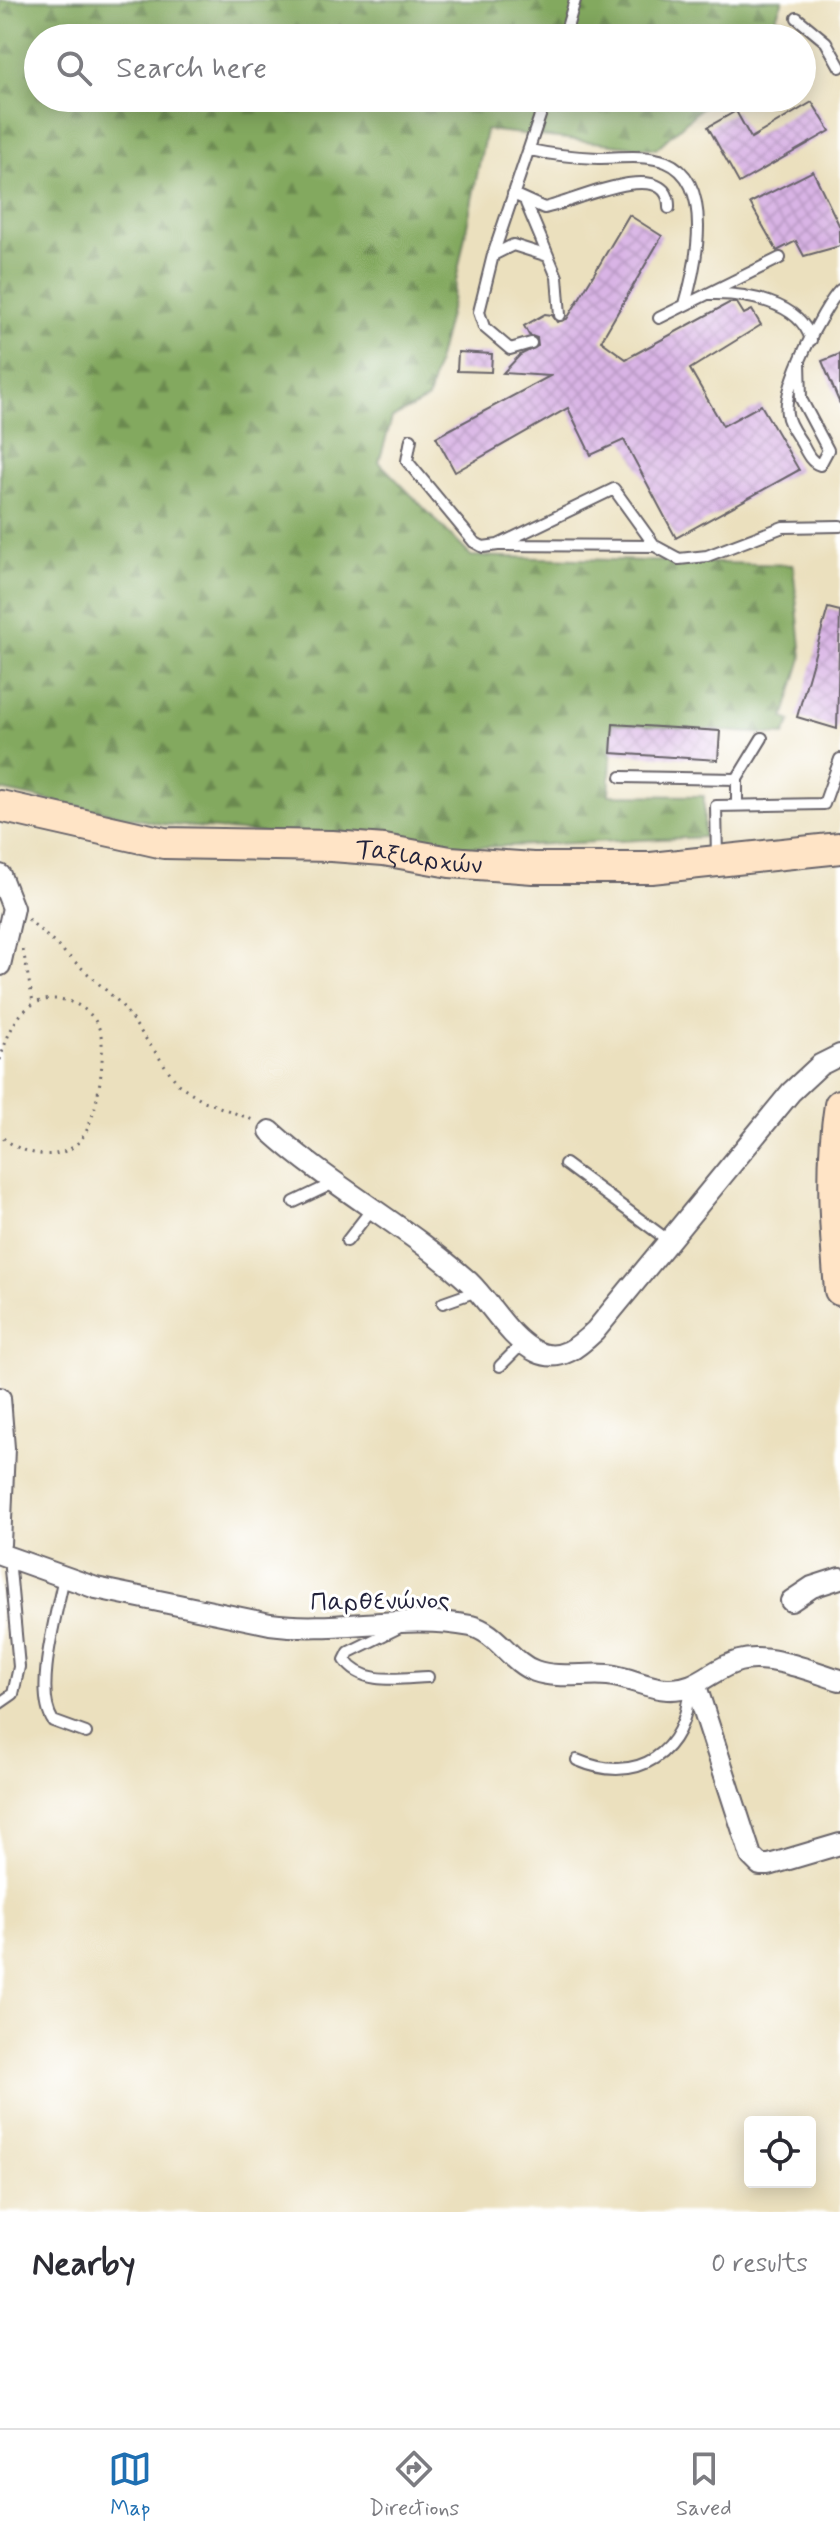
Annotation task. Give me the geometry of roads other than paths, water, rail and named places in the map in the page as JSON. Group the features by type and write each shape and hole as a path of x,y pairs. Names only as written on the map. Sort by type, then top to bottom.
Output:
{"street":[{"name":"Ταξιαρχών","path":"0,806 123,836 189,845 332,846 384,850 450,862 576,869 717,861 840,848"},
{"path":"0,875 13,908 0,965"},
{"path":"270,1131 477,1291 535,1351 552,1356 578,1347 791,1092 820,1065 840,1055"},
{"path":"840,1105 834,1169 840,1290"},
{"path":"0,1398 4,1448 3,1551"},
{"name":"Παρθενώνος","path":"3,1551 96,1588 286,1626 407,1623 479,1629 537,1672 609,1675 665,1689 692,1687"},
{"path":"791,1601 812,1587 840,1578"},
{"path":"840,1680 752,1659 728,1665 692,1687 751,1856 760,1865 769,1865 840,1844"}],"lane":[{"path":"568,24 575,0"},
{"path":"797,18 804,24"},
{"path":"816,34 826,42 840,67"},
{"path":"531,343 510,349 484,327 479,312 493,255 542,112"},
{"path":"530,150 560,156 665,161 681,171 694,194 698,217 694,274 685,304"},
{"path":"513,194 526,203 544,208 604,188 646,184 665,190 670,197 669,208"},
{"path":"526,203 557,277 560,315"},
{"path":"493,255 513,245 548,256"},
{"path":"659,318 780,258"},
{"path":"800,362 801,399 828,450 820,465 811,460 787,415 800,362 825,305 840,290"},
{"path":"706,294 749,295 766,300 791,316 811,340"},
{"path":"411,439 407,461 464,531 483,547 655,546"},
{"path":"498,545 614,489 655,546 671,556 688,560 783,527 840,526"},
{"path":"737,806 737,779 762,738"},
{"path":"717,861 716,806 824,804 840,759"},
{"path":"621,777 737,779"},
{"path":"565,1164 669,1241"},
{"path":"294,1202 334,1183"},
{"path":"347,1241 371,1210"},
{"path":"443,1303 477,1291"},
{"path":"500,1366 524,1342"},
{"path":"0,1703 13,1694 19,1667 3,1551"},
{"path":"64,1576 50,1647 47,1707 53,1721 86,1733"},
{"path":"407,1623 349,1652 345,1660 366,1676 428,1677"},
{"path":"577,1760 610,1771 640,1768 667,1747 682,1724 692,1687"}]}
